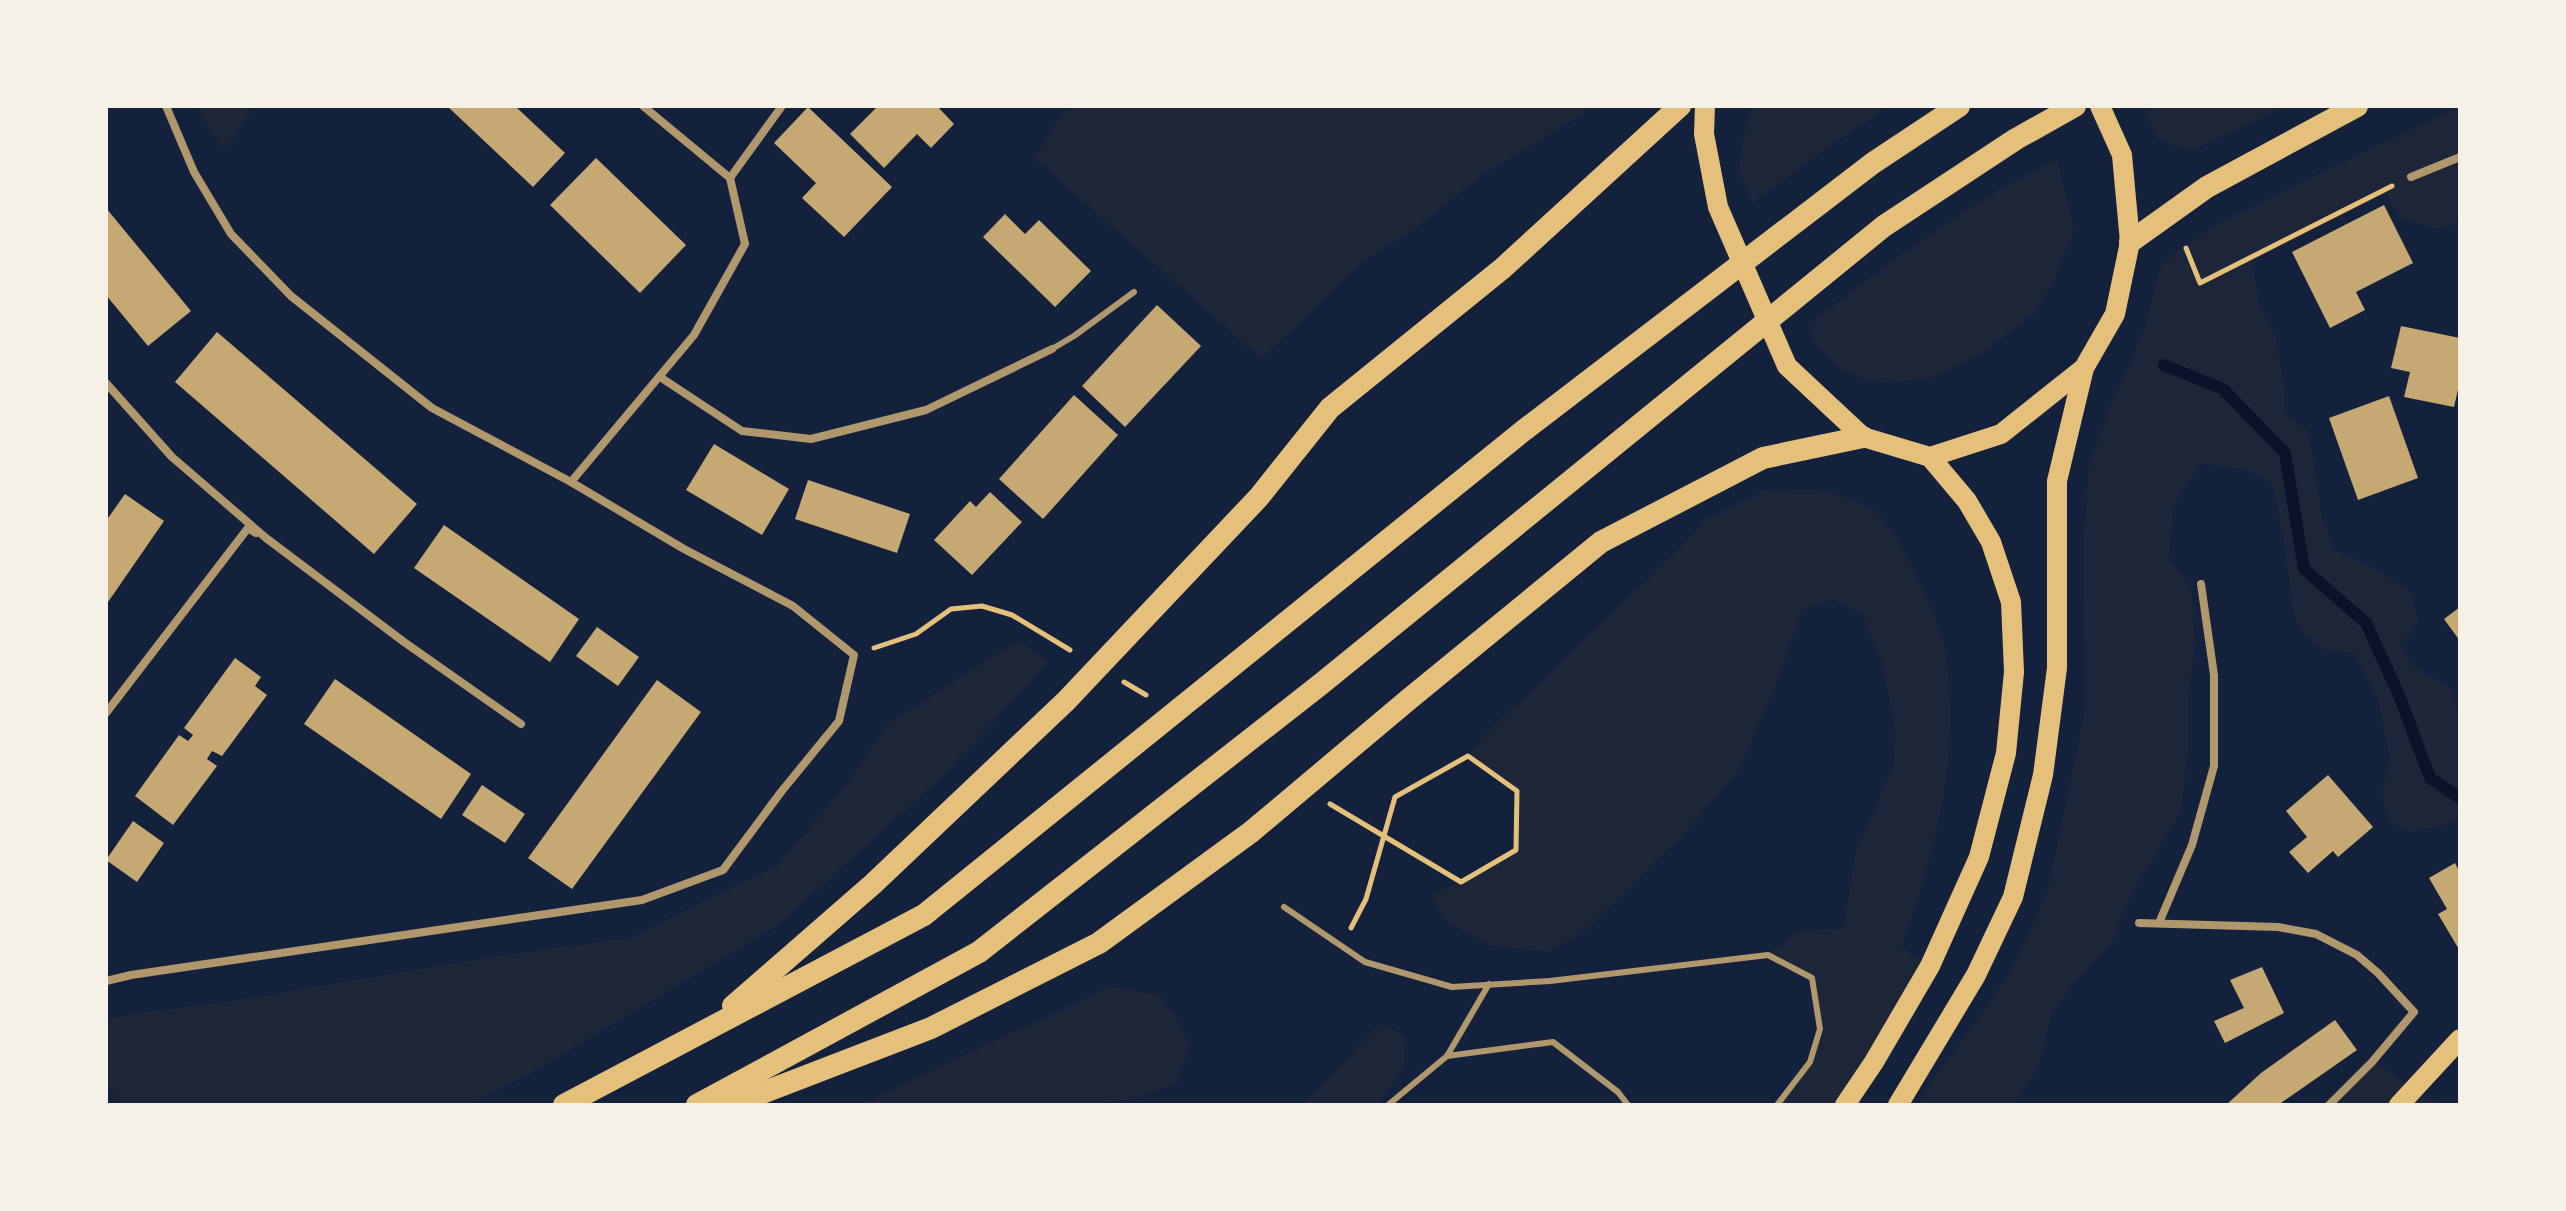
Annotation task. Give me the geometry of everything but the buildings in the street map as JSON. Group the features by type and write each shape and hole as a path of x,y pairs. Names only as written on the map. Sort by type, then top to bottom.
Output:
{"highway":[{"path":"699,1035 873,884 1066,701 1259,497 1330,408 1503,268 1680,106"},
{"path":"564,1105 924,915 1523,431 1873,163 1959,106"},
{"path":"697,1105 979,952 1321,684 1884,226 2016,139 2075,106"},
{"path":"2130,242 2207,187 2357,106"},
{"path":"731,1105 931,1028 1099,943 1251,832 1601,542 1763,458 1863,437"}],"main road":[{"path":"1705,106 1704,134 1718,207 1787,366 1863,437 1930,457 1967,501 1991,542 2011,602 2014,672 2006,753 1979,857 1930,966 1845,1105"},
{"path":"1898,1105 1976,975 2013,897 2045,760 2057,668 2057,481 2084,368 2115,314 2130,242 2122,155 2100,106"},
{"path":"1930,457 2001,434 2084,368"},
{"path":"2399,1105 2460,1039"}],"street":[{"path":"106,981 642,900 723,870 839,721 854,655 793,606 684,549 571,482 432,408 291,296 231,234 194,172 166,106"},
{"path":"571,482 694,335 745,244 730,178 643,106"},
{"path":"730,178 782,106"},
{"path":"2411,177 2460,157"},
{"path":"660,377 742,431 811,439 926,410 1052,349"},
{"path":"106,383 172,457 266,538 404,642 521,724"},
{"path":"106,713 248,528 266,538"},
{"path":"2159,923 2192,845 2214,766 2214,675 2201,584"},
{"path":"2139,923 2278,927 2316,934 2357,955 2378,973 2414,1012 2372,1062 2329,1105"}],"lane":[{"path":"1052,349 1134,292"},
{"path":"1284,907 1365,962 1456,986 1550,981 1768,955 1812,978 1820,1029 1810,1062 1777,1105"},
{"path":"1388,1105 1447,1056 1489,984"},
{"path":"1447,1056 1553,1042 1618,1092 1628,1105"}],"path":[{"path":"2186,248 2200,283 2411,177"},
{"path":"854,655 916,634 951,609 982,606 1012,615"},
{"path":"1342,946 1366,899 1395,797"}],"shaded area":[{"path":"195,106 256,106 224,150"},
{"path":"1068,106 1596,106 1481,176 1408,234 1363,261 1262,359 1034,158"},
{"path":"1752,106 1889,106 1753,203 1739,170"},
{"path":"2288,106 2190,151 2157,139 2145,107"},
{"path":"2460,106 2460,222 2437,229 2400,218 2386,193 2252,261 2259,304 2275,336 2283,378 2285,416 2308,430 2322,518 2335,550 2378,570 2412,594 2419,623 2400,645 2410,664 2451,688 2460,717 2460,816 2449,824 2409,832 2389,822 2382,793 2390,758 2378,699 2354,653 2323,649 2305,636 2294,615 2283,534 2272,483 2243,469 2201,463 2173,504 2169,559 2191,587 2195,645 2188,698 2188,750 2181,811 2125,905 2112,942 2073,984 2052,1013 2038,1066 2014,1105 1918,1105 1930,1083 2009,975 2047,894 2085,711 2084,539 2089,467 2109,410 2144,331 2160,267 2222,221"},
{"path":"2057,159 2074,230 2055,279 2034,313 1982,353 1931,378 1878,383 1840,370 1817,346 1807,325 1959,215"},
{"path":"1817,489 1869,507 1889,527 1911,563 1938,626 1945,652 1950,726 1948,764 1925,876 1901,947 1930,966 1845,1105 1778,1105 1810,1062 1820,1029 1812,978 1768,955 1799,931 1844,928 1855,854 1894,765 1895,729 1882,661 1862,613 1833,599 1802,610 1778,679 1739,770 1680,838 1580,935 1547,952 1489,945 1444,919 1431,896 1516,850 1517,791 1468,756 1486,734 1708,518 1763,491"},
{"path":"1019,640 1048,662 943,776 778,925 536,1070 470,1105 122,1105 106,1083 106,1018 253,998 491,957 630,938 777,866 847,784 889,723"},
{"path":"1109,987 1158,994 1175,1015 1189,1047 1177,1083 1138,1098 1095,1105 859,1105"},
{"path":"1382,1023 1405,1037 1404,1066 1378,1105 1301,1105"},
{"path":"2372,1062 2440,1105 2329,1105"}],"waterway":[{"path":"2164,365 2223,389 2285,453 2304,569 2366,623 2399,695 2430,778 2460,798"}]}
